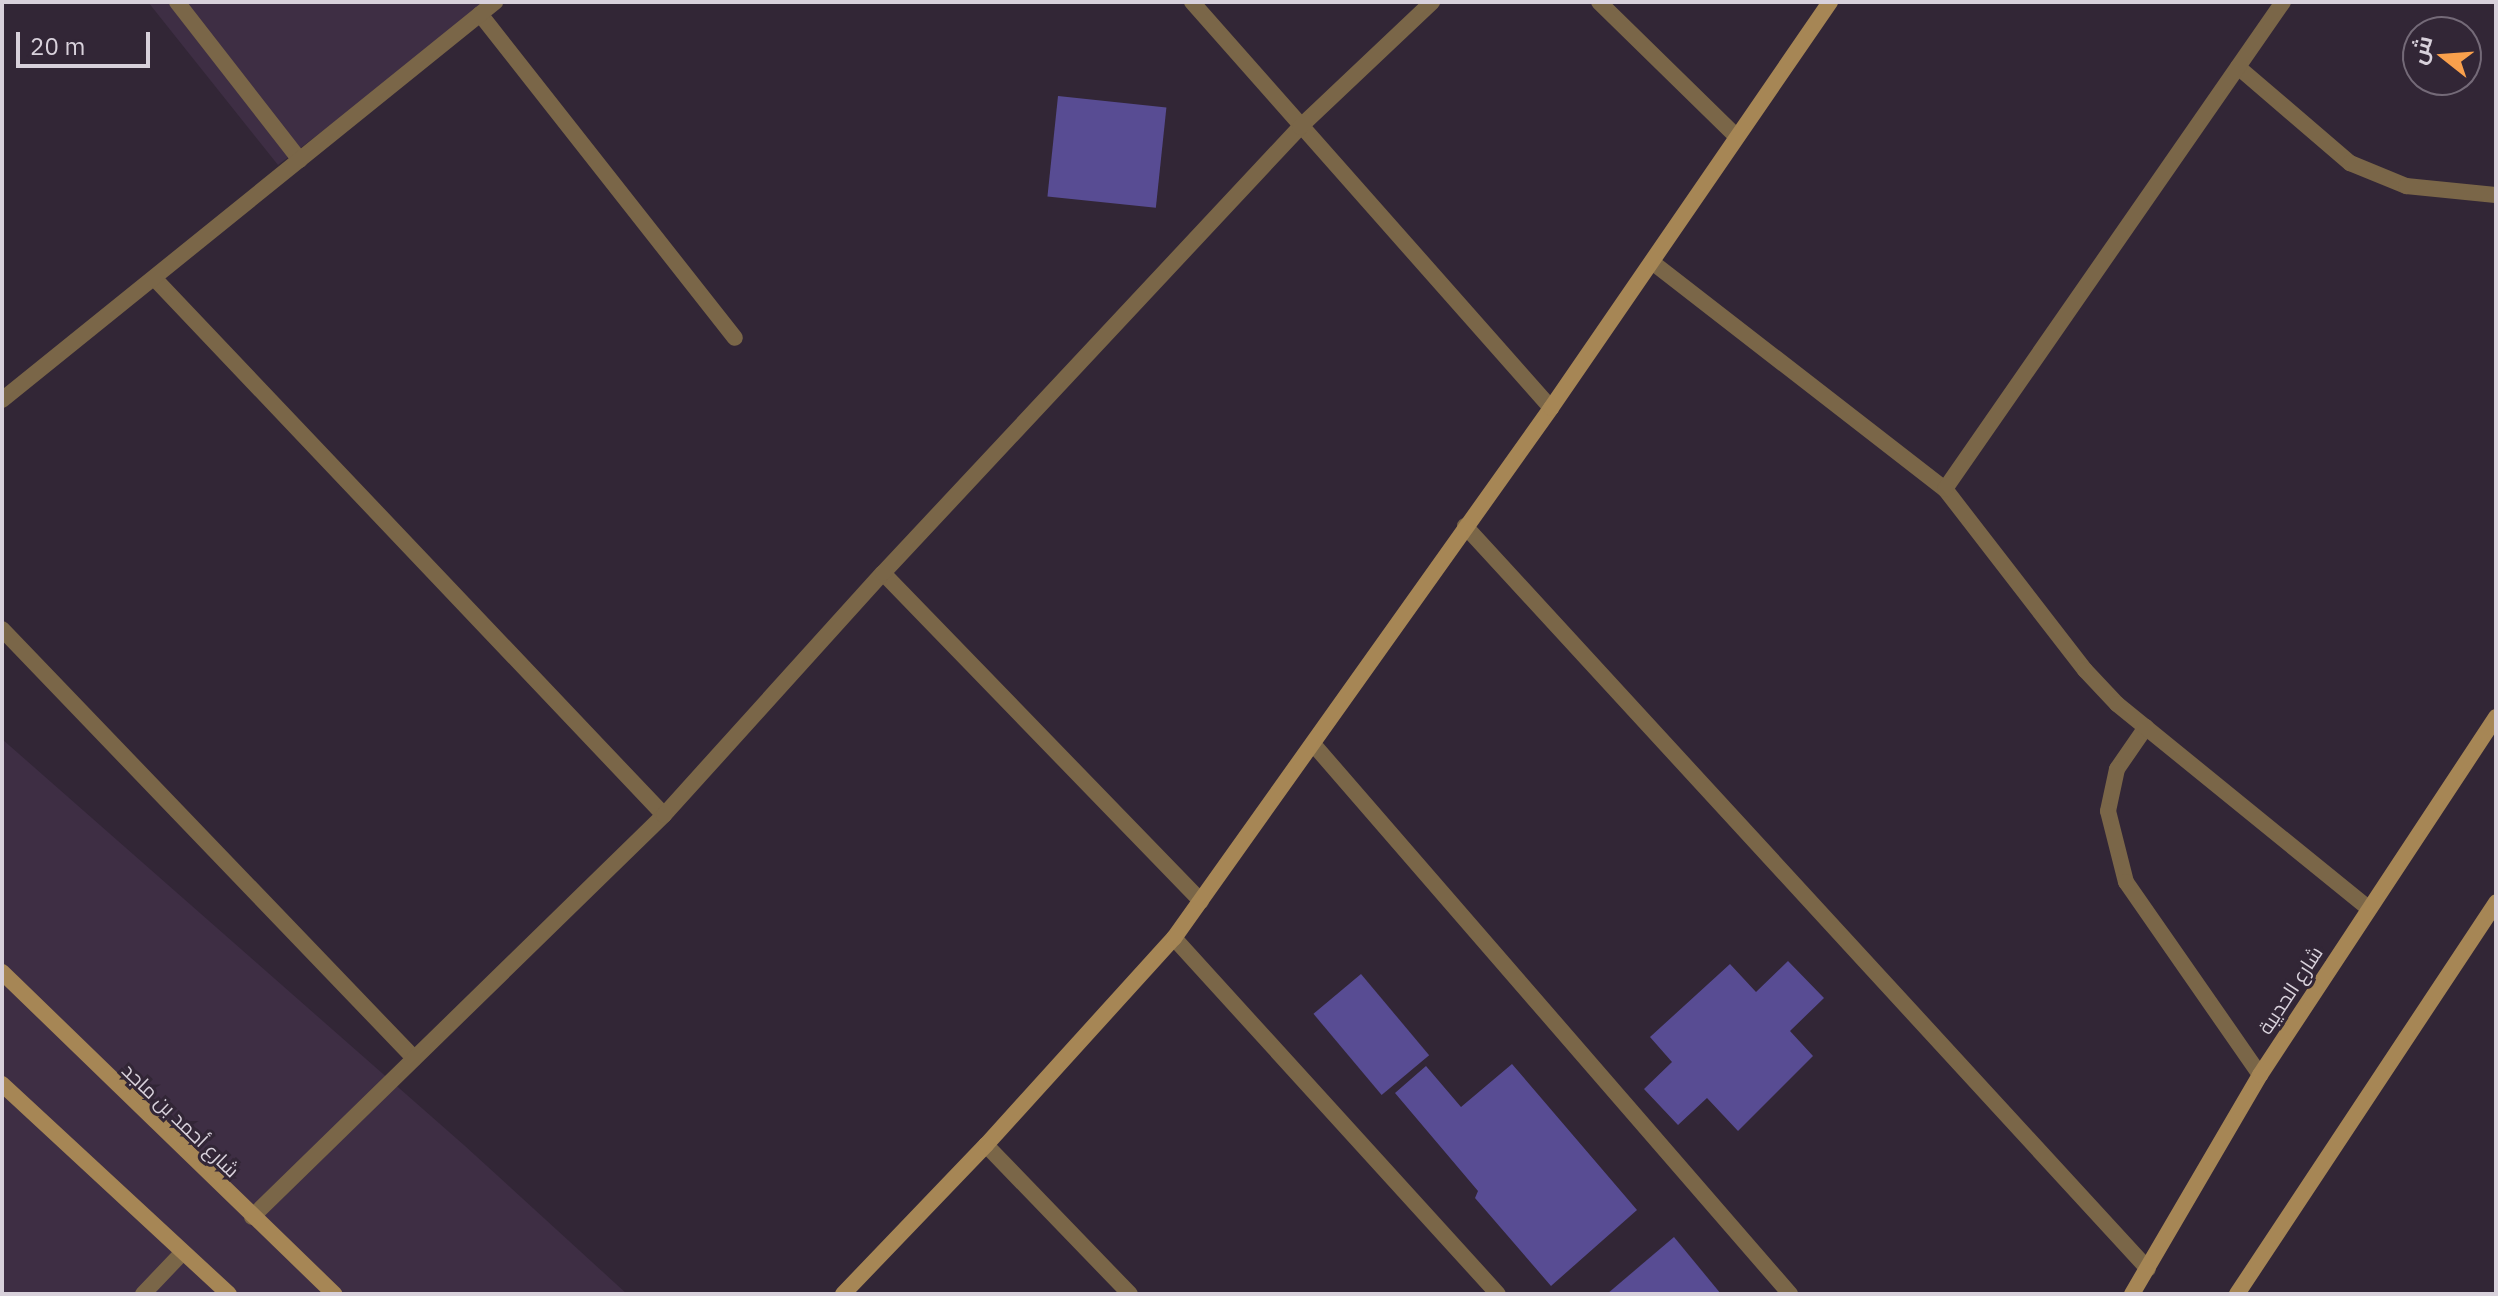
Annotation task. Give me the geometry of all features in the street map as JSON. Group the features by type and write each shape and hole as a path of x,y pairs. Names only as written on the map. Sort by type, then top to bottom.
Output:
{"main road":[{"path":"843,1294 986,1145 1174,938 1551,408 1830,2"},
{"name":"شارع الحديبة","path":"2132,1294 2260,1075 2367,907 2496,717"},
{"path":"2237,1294 2496,902"},
{"name":"شارع أحمد بن ماجد","path":"2,972 334,1294"},
{"path":"2,1084 229,1294"}],"street":[{"path":"177,2 300,160"},
{"path":"2,400 300,160 475,8 495,2"},
{"path":"1192,2 1551,408"},
{"path":"252,1217 664,815 883,573 1300,127 1432,2"},
{"path":"1599,2 1736,136"},
{"path":"1945,489 2283,2"},
{"path":"475,8 735,338"},
{"path":"2238,67 2350,163 2406,186 2496,195"},
{"path":"1652,262 1945,489 2085,670 2146,727 2367,907"},
{"path":"155,279 664,815"},
{"path":"1465,526 2148,1269"},
{"path":"883,573 1201,901"},
{"path":"2,629 414,1058"},
{"path":"2146,727 2117,769 2108,811 2126,882 2260,1075"},
{"path":"1314,745 1790,1294"},
{"path":"1174,938 1498,1294"},
{"path":"986,1145 1130,1294"},
{"path":"143,1294 182,1253"}],"shaded area":[{"path":"148,2 493,2 278,165"},
{"path":"2,739 465,1146 627,1294 2,1294"}],"building":[{"path":"1058,96 1166,107 1156,208 1047,196"},
{"path":"1788,961 1824,998 1790,1031 1813,1056 1738,1131 1707,1098 1678,1125 1644,1089 1672,1062 1650,1037 1730,964 1756,992"},
{"path":"1361,974 1429,1055 1382,1095 1314,1014"},
{"path":"1512,1064 1637,1210 1551,1286 1475,1198 1478,1191 1395,1093 1426,1066 1461,1107"},
{"path":"1674,1237 1721,1294 1607,1294"}]}
